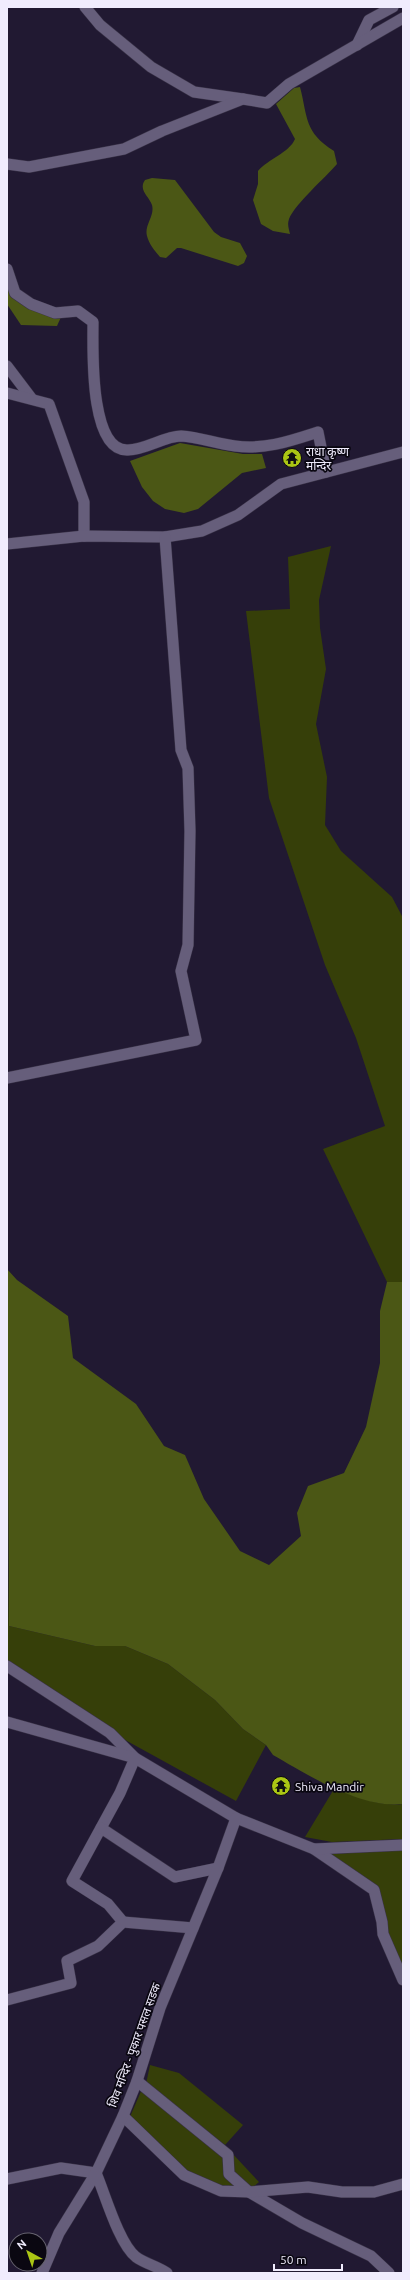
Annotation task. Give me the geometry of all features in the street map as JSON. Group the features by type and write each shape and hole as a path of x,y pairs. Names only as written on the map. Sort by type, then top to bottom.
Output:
{"street":[{"path":"84,7 100,26 157,71 194,92 266,103 290,84 403,18"},
{"path":"357,45 369,20 393,7"},
{"path":"7,164 29,167 124,149 162,131 243,100"},
{"path":"7,269 15,293 31,304 55,313 78,311 93,322 98,408 102,428 107,439 114,447 127,451 179,436 234,446 269,446 318,432 326,472"},
{"path":"7,366 32,400"},
{"path":"7,393 49,404 84,502 84,536"},
{"path":"7,544 84,536 165,537 202,531 238,515 281,484 403,452"},
{"path":"7,1078 196,1040 181,971 188,945 190,831 188,768 181,750 165,537"},
{"path":"7,1666 110,1733 135,1758 236,1818 314,1849 374,1890 382,1922 383,1934 403,1980"},
{"path":"7,1722 135,1758"},
{"path":"135,1758 120,1793 72,1881 108,1904 123,1922 193,1928"},
{"name":"शिव मन्दिर - पुकार पसल सडक","path":"42,2273 58,2233 96,2173 123,2116 137,2081 160,2008 218,1868 236,1818"},
{"path":"100,1828 175,1877 218,1868"},
{"path":"314,1849 403,1845"},
{"path":"7,2000 71,1983 67,1961 98,1946 123,1922"},
{"path":"137,2081 228,2155 229,2174 249,2192 302,2223 371,2256 388,2273"},
{"path":"123,2116 184,2175 221,2191 249,2192 308,2187 342,2192 374,2192 403,2184"},
{"path":"7,2179 61,2168 96,2173 115,2223 128,2248 136,2257 167,2273"}],"green space":[{"path":"300,87 306,116 312,131 324,144 334,151 337,164 292,213 288,223 290,234 273,231 261,224 253,200 258,184 258,171 288,148 295,139 276,104 294,88"},
{"path":"152,178 175,180 214,232 221,237 240,243 247,256 244,263 238,266 181,248 177,248 166,258 160,257 149,242 146,232 153,209 151,202 143,190 143,184 145,180"},
{"path":"7,284 61,317 57,326 21,325 7,304"},
{"path":"180,443 243,454 262,454 266,468 242,473 198,509 184,513 165,509 153,501 142,487 130,461"},
{"path":"331,546 319,600 320,628 326,669 316,724 327,777 325,825 341,851 392,897 403,918 403,1282 387,1282 323,1149 385,1126 356,1038 325,965 269,798 246,611 290,609 288,557"},
{"path":"7,1269 17,1280 68,1316 73,1358 136,1404 164,1446 185,1455 204,1499 240,1551 269,1565 301,1536 297,1513 308,1486 344,1473 366,1427 380,1363 380,1311 387,1282 403,1282 403,1804 387,1804 353,1796 318,1781 273,1755 266,1745 243,1729 215,1700 168,1664 125,1646 95,1646 9,1626"},
{"path":"7,1512 9,1626 95,1646 125,1646 168,1664 215,1700 243,1729 266,1745 236,1801 127,1741 7,1660"},
{"path":"334,1789 359,1798 385,1804 403,1804 403,1839 332,1842 305,1837"},
{"path":"403,1850 403,1967 387,1930 378,1888 328,1854"},
{"path":"150,2065 179,2073 243,2125 225,2145 146,2084"},
{"path":"142,2089 223,2155 239,2187 222,2186 192,2174 166,2154 129,2119"},
{"path":"231,2152 259,2182 252,2188 233,2173"}],"place":[{"name":"राधा कृष्ण मन्दिर","path":"292,458"},
{"name":"Shiva Mandir","path":"281,1786"}]}
